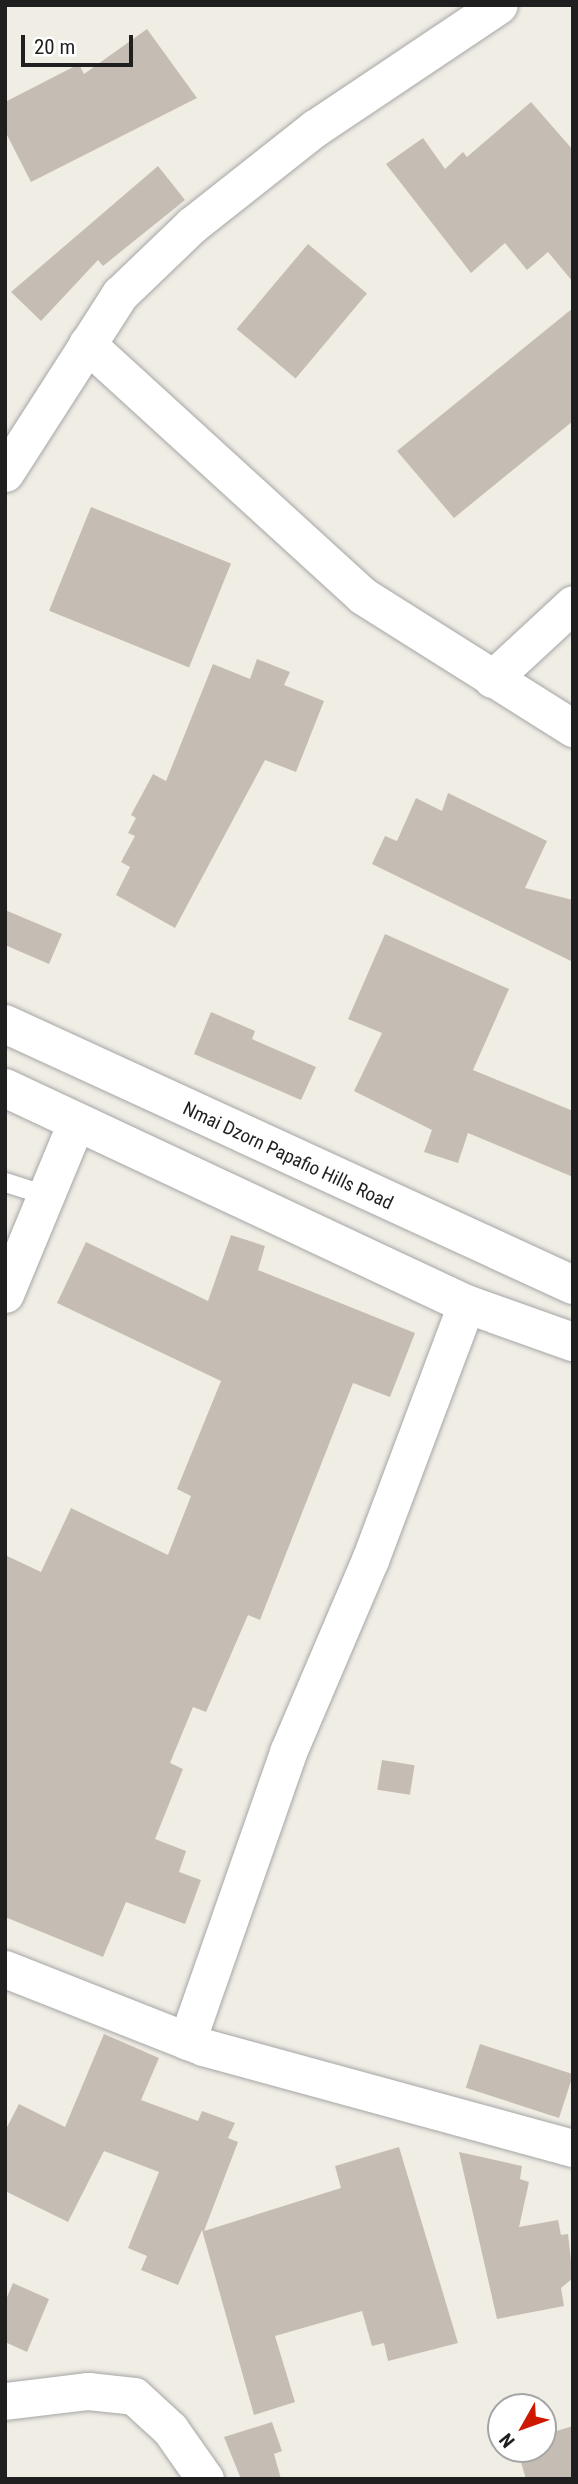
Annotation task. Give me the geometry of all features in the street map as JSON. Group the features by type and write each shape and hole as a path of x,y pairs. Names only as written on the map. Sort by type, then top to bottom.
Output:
{"street":[{"path":"5,473 120,294 192,225 315,128 499,5"},
{"path":"86,344 363,596 573,729"},
{"path":"492,679 573,604"},
{"name":"Nmai Dzorn Papafio Hills Road","path":"5,1024 573,1285"},
{"path":"5,1087 76,1123 466,1304 573,1342"},
{"path":"5,1294 49,1196 76,1123"},
{"path":"187,2041 288,1752 370,1560 466,1304"},
{"path":"5,1969 187,2041 573,2148"},
{"path":"5,2401 88,2390 134,2396 170,2429 205,2479"}],"lane":[{"path":"5,1182 49,1196"}],"building":[{"path":"147,29 197,98 31,182 5,131 5,102 79,64 84,74"},
{"path":"531,102 573,150 573,282 548,252 527,270 505,243 471,273 386,164 423,138 445,169 463,152 467,157"},
{"path":"158,166 185,200 103,266 98,260 41,321 11,292"},
{"path":"308,244 367,293 296,379 237,329"},
{"path":"573,308 573,421 454,518 397,451"},
{"path":"91,507 231,564 189,667 49,611"},
{"path":"257,659 290,672 284,685 324,701 296,772 265,760 175,928 116,895 130,867 121,862 135,836 128,833 136,818 131,815 153,774 166,781 213,664 250,679"},
{"path":"448,793 547,841 525,888 573,900 573,962 372,864 385,836 397,841 416,798 442,811"},
{"path":"5,910 62,934 49,964 5,945"},
{"path":"385,934 509,989 473,1070 573,1111 573,1177 468,1133 458,1163 424,1152 432,1130 354,1091 382,1033 348,1019"},
{"path":"211,1012 255,1031 252,1039 316,1067 301,1100 194,1054"},
{"path":"231,1235 265,1246 258,1270 415,1333 390,1397 353,1383 260,1620 248,1615 206,1712 193,1707 170,1763 183,1769 155,1839 186,1851 179,1872 201,1880 185,1924 126,1902 103,1957 5,1917 5,1555 41,1572 71,1508 168,1555 191,1496 177,1489 221,1381 57,1303 86,1242 208,1301"},
{"path":"382,1760 415,1765 410,1795 377,1790"},
{"path":"104,2034 159,2058 141,2100 198,2121 202,2111 235,2123 228,2138 238,2142 204,2231 341,2188 335,2166 399,2147 458,2343 388,2361 384,2343 372,2346 362,2311 275,2336 295,2402 254,2415 202,2230 178,2285 141,2270 147,2256 128,2248 159,2172 104,2151 68,2222 5,2191 5,2131 19,2104 65,2127"},
{"path":"480,2044 573,2074 559,2118 466,2088"},
{"path":"459,2152 522,2166 520,2179 529,2182 519,2227 558,2220 561,2235 568,2234 573,2278 561,2288 564,2306 497,2319"},
{"path":"13,2283 49,2299 27,2352 5,2342 5,2302"},
{"path":"272,2422 282,2451 274,2454 281,2479 241,2479 224,2437"},
{"path":"573,2426 573,2479 526,2479 521,2463 557,2463 557,2431"}]}
